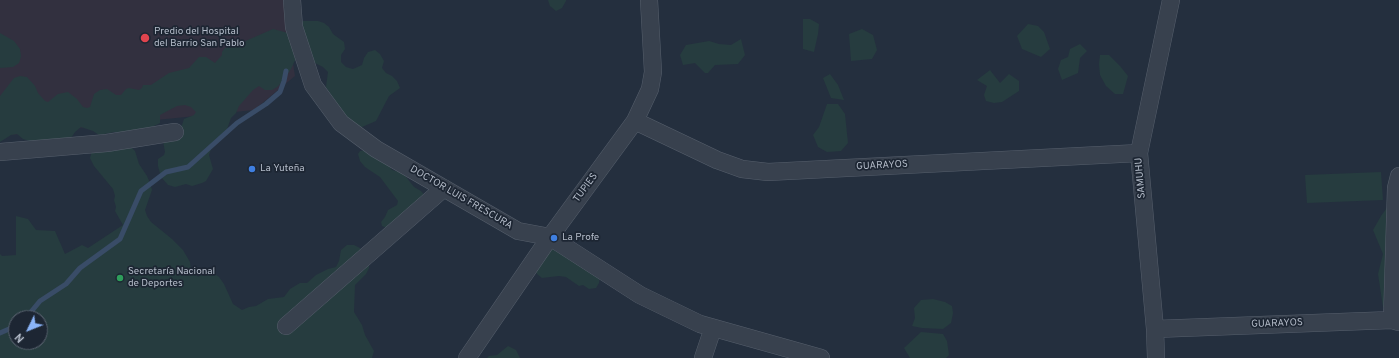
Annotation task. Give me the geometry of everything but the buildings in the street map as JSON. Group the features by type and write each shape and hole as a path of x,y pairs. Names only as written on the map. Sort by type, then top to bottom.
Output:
{"street":[{"name":"DOCTOR LUIS FRESCURA","path":"292,0 294,27 314,85 341,122 376,149 518,231 550,237 640,295 700,324 821,358"},
{"name":"TUPIES","path":"467,358 550,237 635,121 650,89 653,72 649,0"},
{"name":"SAMUHU","path":"1156,358 1155,329 1139,153 1171,0"},
{"name":"GUARAYOS","path":"635,121 717,160 742,169 768,172 1139,153"},
{"path":"0,152 107,143 175,132"},
{"path":"1396,321 1396,188 1399,176"},
{"path":"286,326 444,188"},
{"name":"GUARAYOS","path":"1155,329 1396,321"},
{"path":"703,358 713,328"}],"shaded area":[{"name":"Predio del Hospital del Barrio San Pablo","path":"0,0 283,0 295,76 254,110 0,136"}],"green space":[{"path":"548,0 566,1 562,8 556,11 550,6"},
{"path":"803,19 810,19 819,24 814,52 803,49"},
{"path":"303,21 318,21 324,23 329,27 333,34 344,42 345,49 341,55 341,62 346,67 353,69 362,65 368,52 375,50 380,54 384,61 382,68 397,81 400,88 389,96 376,121 362,127 355,127 349,123 326,87 328,72 323,67 309,60 298,26"},
{"path":"1028,24 1038,26 1044,32 1050,49 1041,57 1022,49 1017,36"},
{"path":"273,29 288,33 297,56 291,69 277,87 272,90 265,90 259,86 253,90 239,106 236,113 231,118 226,132 214,141 209,155 213,169 206,181 202,183 192,186 186,184 175,187 168,185 161,177 158,166 158,159 164,155 165,152 163,141 182,125 184,119 194,115 196,112 191,107 185,105 177,106 160,115 160,123 150,128 125,133 114,132 99,135 93,131 81,127 71,138 43,145 23,139 17,134 11,135 0,142 0,96 14,78 20,76 27,77 45,101 48,102 58,94 68,92 77,99 83,107 87,108 90,107 94,94 100,90 107,89 116,95 121,95 126,89 129,88 139,90 143,85 151,85 169,73 189,68 199,57 206,57 215,63 222,55 225,48 234,46"},
{"path":"862,29 873,35 877,50 872,59 851,61 849,34"},
{"path":"0,33 14,41 20,49 21,56 19,63 13,67 0,68"},
{"path":"741,39 745,55 738,64 715,65 708,73 705,73 695,63 683,65 680,55 686,45 709,41 731,45"},
{"path":"1080,44 1087,51 1080,58 1078,73 1062,80 1058,69 1061,60 1068,57 1070,49"},
{"path":"1100,55 1109,55 1128,76 1123,94 1115,94 1106,86 1100,75"},
{"path":"990,70 1000,83 1009,74 1019,81 1019,91 1002,102 994,103 986,101 984,95 987,86 977,80"},
{"path":"830,74 838,85 844,100 831,98 823,78"},
{"path":"827,104 838,104 845,114 848,143 841,151 827,152 818,147 813,135 819,127"},
{"path":"130,146 135,151 139,164 147,176 152,190 145,210 151,222 183,250 190,262 191,270 198,277 205,271 213,273 219,277 224,284 233,304 242,310 256,306 268,299 284,297 290,289 300,283 307,283 316,275 336,267 341,250 347,245 354,245 360,248 366,254 369,268 366,274 355,285 354,312 374,351 372,358 0,358 0,254 2,256 16,255 16,216 28,219 36,230 55,231 65,254 82,245 88,248 123,225 115,211 115,196 113,189 94,166 90,158 92,151"},
{"path":"367,150 388,165 392,170 403,173 414,187 421,191 426,197 389,229 382,226 381,222 388,210 397,205 398,201 380,177 365,167 360,161 358,154 360,151"},
{"path":"1381,172 1383,200 1307,203 1305,175"},
{"path":"1399,191 1399,311 1383,307 1378,274 1383,254 1373,230"},
{"path":"548,247 561,250 600,275 599,283 596,288 589,289 583,285 579,286 566,277 559,276 542,278 537,274 530,260"},
{"path":"933,299 945,302 952,306 953,313 951,323 943,329 912,326 915,318 914,308 921,300"},
{"path":"921,332 943,334 947,341 949,355 946,358 910,358 904,348"},
{"path":"508,346 516,350 520,358 487,358 489,356 497,355"}],"waterway":[{"path":"33,310 40,301 66,284 80,268 120,239 141,191 166,172 188,167 237,123 266,104 280,92 286,71"},
{"path":"0,333 8,330"}],"place":[{"name":"Predio del Hospital del Barrio San Pablo","path":"145,38"},
{"name":"La Yuteña","path":"252,169"},
{"name":"La Profe","path":"554,238"},
{"name":"Secretaría Nacional de Deportes","path":"120,278"}]}
